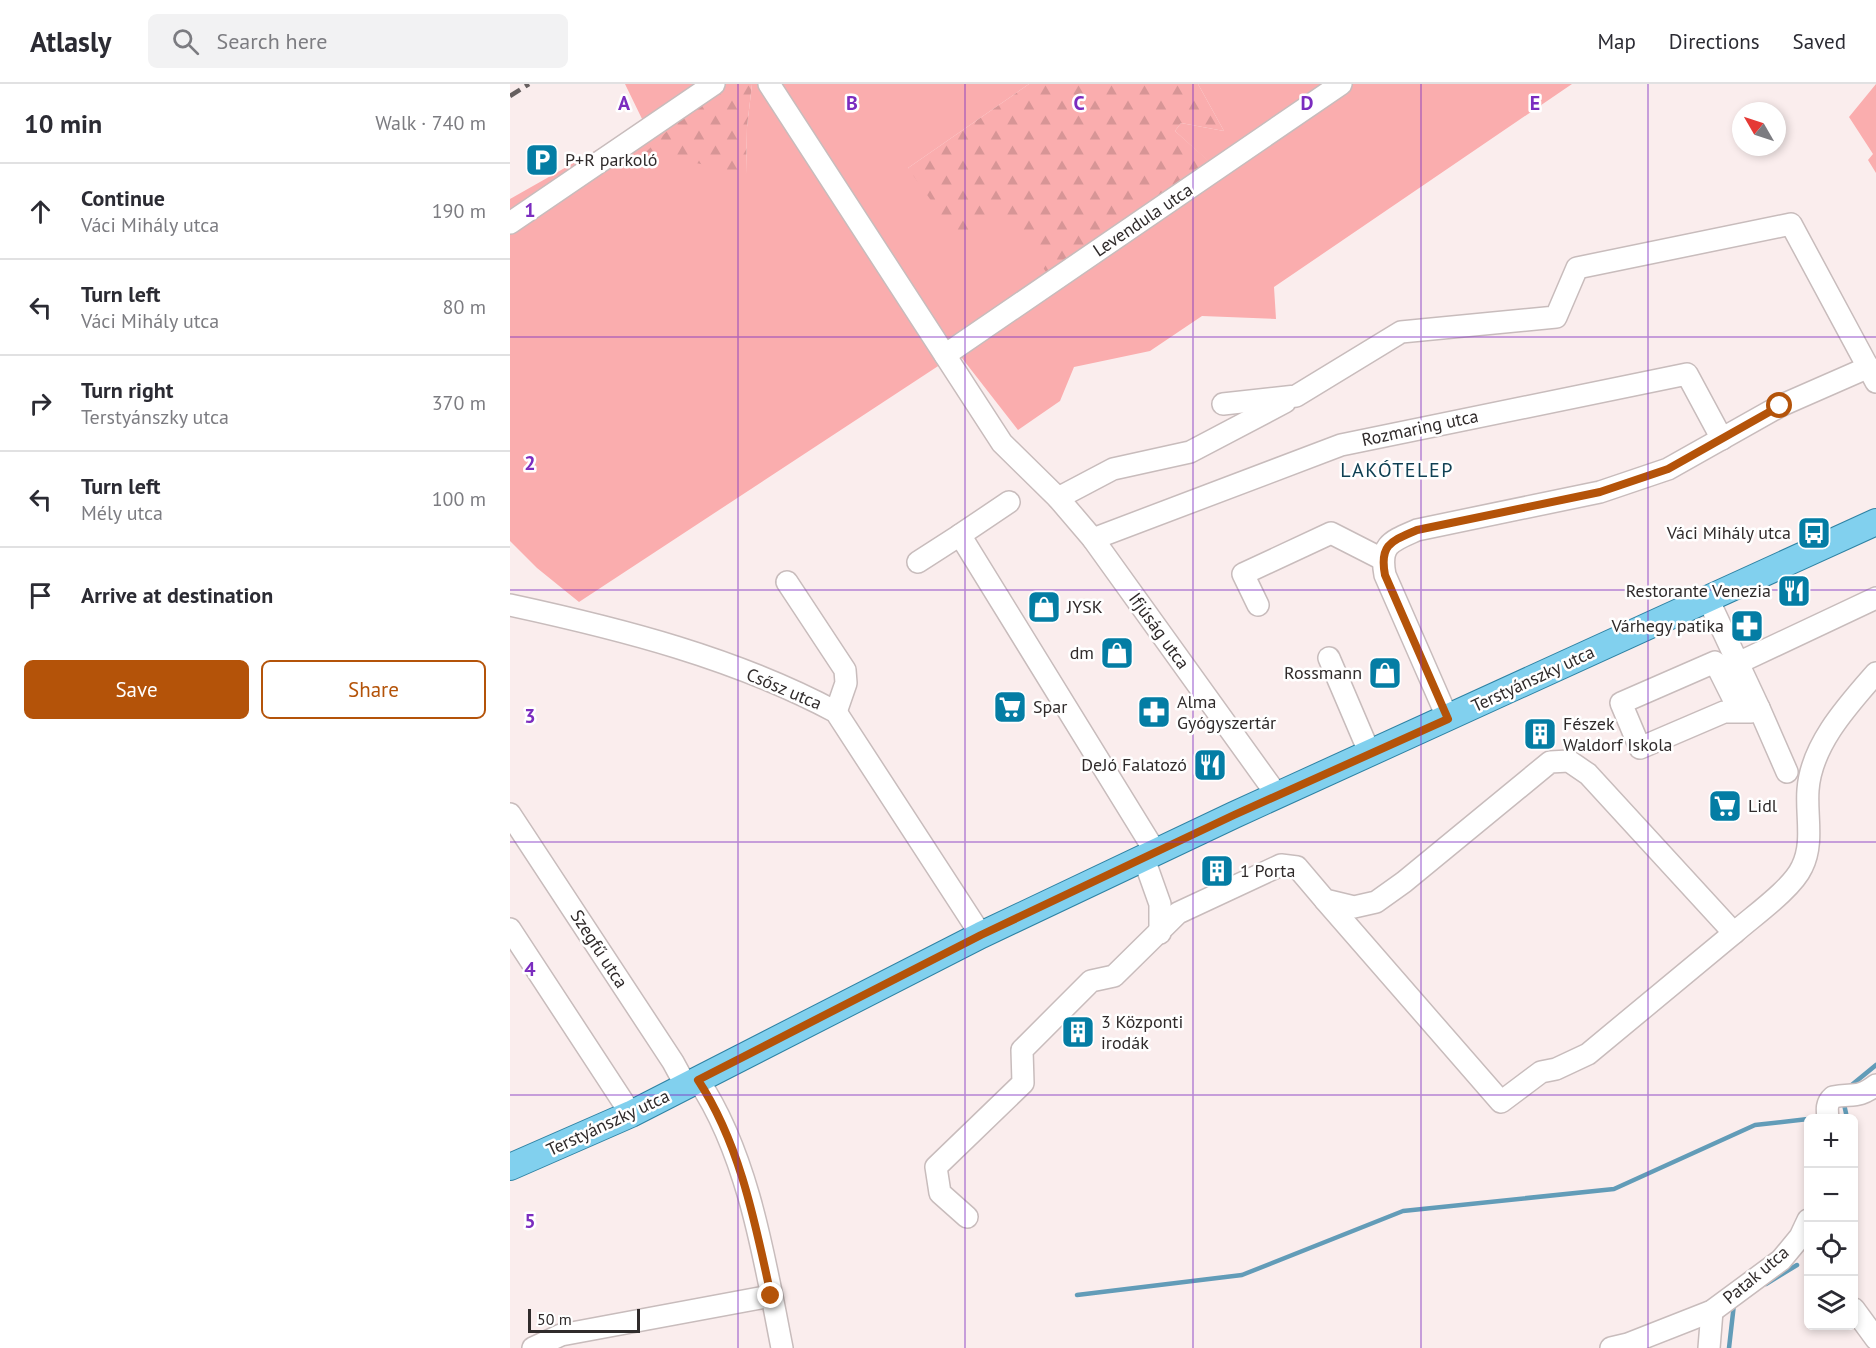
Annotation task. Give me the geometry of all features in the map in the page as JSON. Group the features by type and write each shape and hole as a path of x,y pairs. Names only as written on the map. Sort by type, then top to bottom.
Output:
{"main road":[{"name":"Terstyánszky utca","path":"510,1167 631,1114 981,935 1277,795 1876,522"}],"street":[{"path":"510,223 714,84"},
{"name":"Ifjúság utca","path":"769,84 1002,443 1058,498 1093,539 1277,795"},
{"name":"Levendula utca","path":"945,355 1341,84"},
{"path":"1058,498 1113,469 1190,452 1296,396 1401,332 1556,317 1577,268 1791,224 1872,374 1780,406 1668,469 1600,492 1417,530 1399,538 1387,548 1382,559 1385,575 1448,719"},
{"name":"Rozmaring utca","path":"1093,539 1341,444 1686,374 1722,439"},
{"path":"1224,404 1296,396"},
{"path":"918,562 1009,502"},
{"path":"1258,605 1243,574 1331,533 1382,559"},
{"path":"960,535 1150,856 1160,904 1160,933"},
{"path":"787,582 845,670 846,683 836,712"},
{"path":"1738,663 1876,598"},
{"path":"1708,599 1738,663 1750,710"},
{"name":"Csősz utca","path":"510,605 585,621 733,667 811,699 836,712 981,935"},
{"path":"1329,658 1370,754"},
{"path":"1750,710 1724,712 1640,748 1621,703 1715,662 1750,710 1787,772"},
{"path":"966,1217 940,1193 936,1167 1023,1083 1022,1050 1092,981 1114,976 1178,913 1281,865 1297,867 1501,1102 1540,1072 1556,1069 1588,1054 1794,881 1807,855 1808,788 1813,768 1834,726 1876,673"},
{"path":"1324,900 1354,907 1376,902 1404,882 1550,762 1569,761 1588,774 1734,933"},
{"name":"Szegfű utca","path":"510,814 673,1062 692,1083 706,1093 727,1137 749,1196 782,1348"},
{"path":"510,929 631,1114"},
{"path":"1828,1114 1828,1101 1833,1097 1859,1095 1876,1085"},
{"name":"Patak utca","path":"1709,1348 1712,1311 1781,1260 1804,1237"},
{"path":"533,1348 561,1335 771,1296"},
{"path":"1611,1348 1712,1311"},
{"path":"1858,1314 1876,1339"}],"green space":[{"path":"625,84 715,84 746,174 747,127 752,84 1029,84 908,168 1002,208 1219,171 1175,131 1181,123 1224,131 1198,84 1572,84 1274,287 1276,319 1202,316 1150,351 1074,367 1060,401 1018,430 958,353 579,602 537,568 510,541 510,199 644,123"},
{"path":"715,84 752,84 747,127 746,174 646,152"},
{"path":"1029,84 1198,84 1224,131 1181,123 1175,131 1220,171 1055,285 1002,208 959,240 908,168"},
{"path":"1876,84 1876,173 1868,160 1873,154 1849,117"}],"waterway":[{"path":"1848,1088 1876,1065"},
{"path":"1844,1104 1846,1114"},
{"path":"1077,1295 1242,1275 1403,1211 1614,1189 1755,1125 1804,1119"},
{"path":"1766,1284 1797,1265"},
{"path":"1729,1348 1734,1304"}],"railway":[{"path":"510,96 529,84"}],"place":[{"name":"P+R parkoló","path":"542,160"},
{"name":"Váci Mihály utca","path":"1814,533"},
{"name":"Restorante Venezia","path":"1794,591"},
{"name":"JYSK","path":"1044,607"},
{"name":"Várhegy patika","path":"1747,626"},
{"name":"dm","path":"1117,653"},
{"name":"Rossmann","path":"1385,673"},
{"name":"Spar","path":"1010,707"},
{"name":"Alma Gyógyszertár","path":"1154,712"},
{"name":"Fészek Waldorf Iskola","path":"1540,734"},
{"name":"DeJó Falatozó","path":"1210,765"},
{"name":"Lidl","path":"1725,806"},
{"name":"1 Porta","path":"1217,871"},
{"name":"3 Központi irodák","path":"1078,1032"}],"district":[{"name":"LAKÓTELEP","path":"1397,470"}],"route":[{"path":"771,1296 749,1196 727,1137 698,1080 981,935 1234,815 1448,719 1385,575 1382,559 1387,548 1399,538 1417,530 1600,492 1668,469 1780,406"}]}
